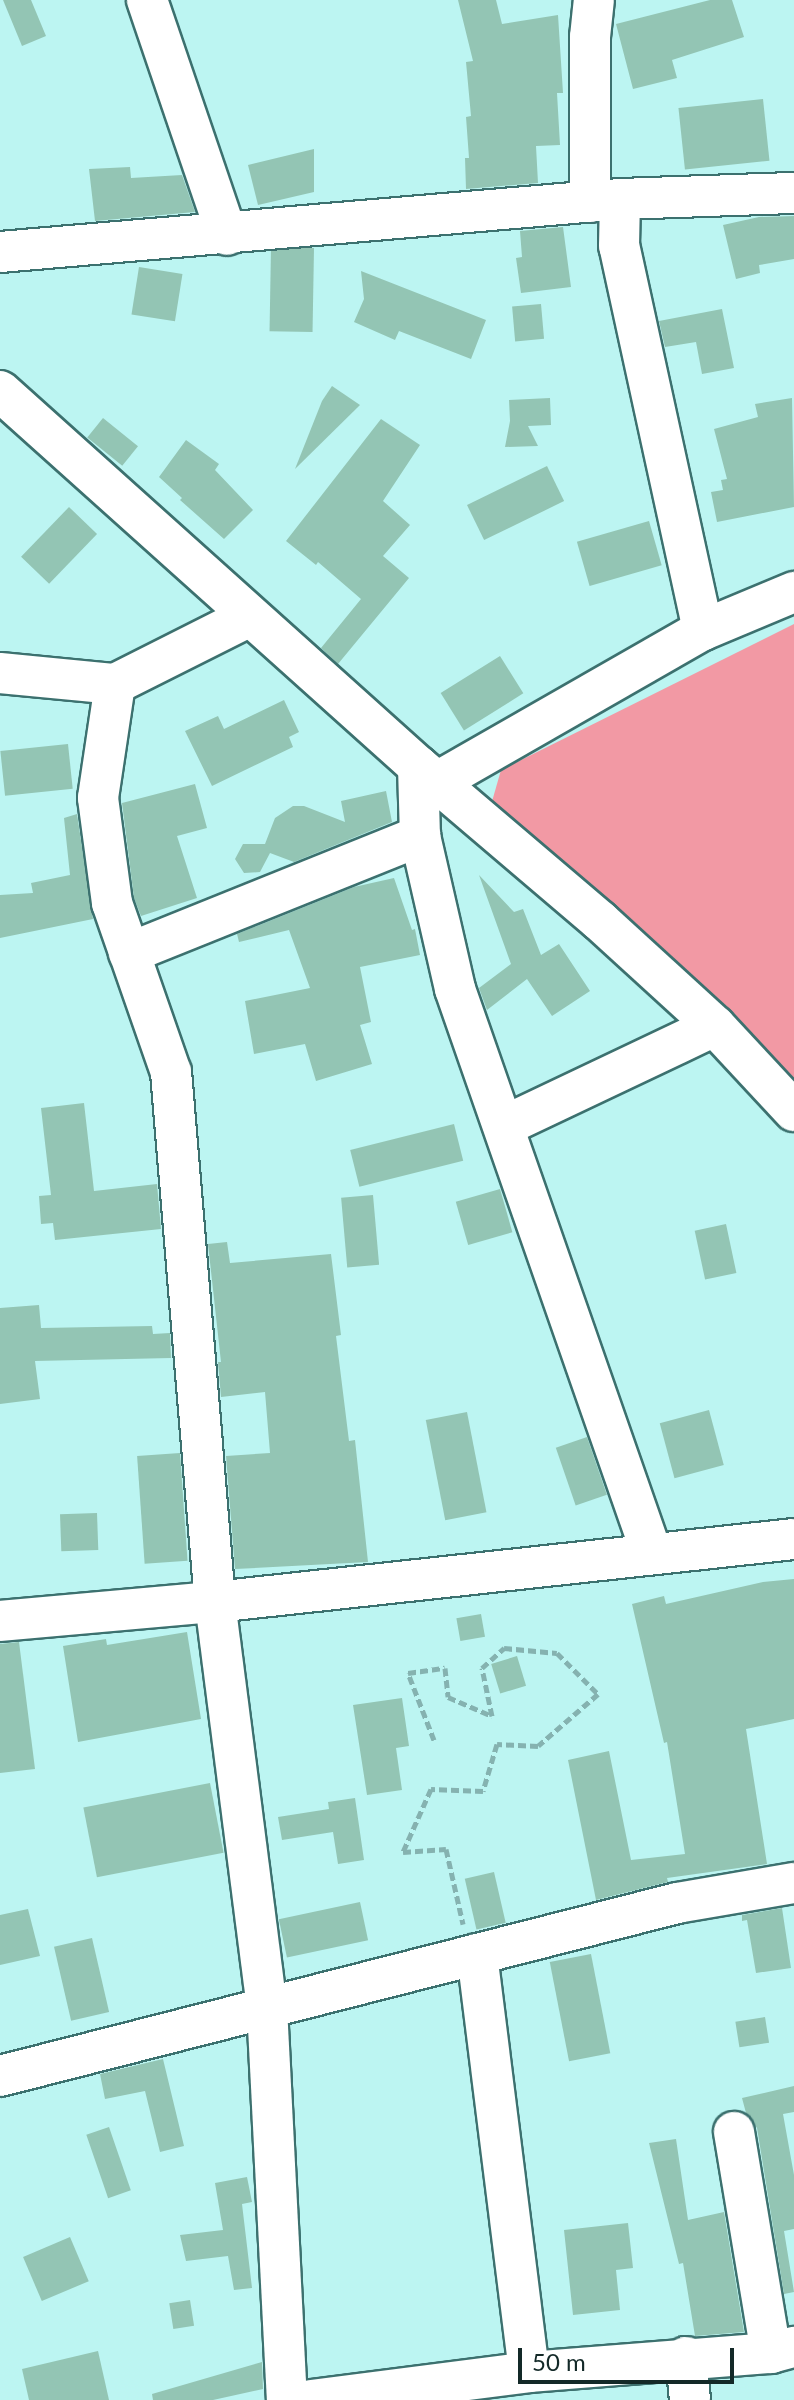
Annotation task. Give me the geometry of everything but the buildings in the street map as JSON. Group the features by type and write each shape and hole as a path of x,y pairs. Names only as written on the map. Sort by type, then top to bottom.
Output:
{"street":[{"path":"147,0 227,235"},
{"path":"605,3 590,37 605,200 619,246 703,630"},
{"path":"0,252 227,235 605,200 794,193"},
{"path":"0,391 715,1026 794,1111"},
{"path":"428,773 703,630 794,592"},
{"path":"0,673 115,684 250,616"},
{"path":"115,684 98,798 112,903 171,1072 215,1602 267,2007 287,2400"},
{"path":"428,773 420,836 455,989 652,1554"},
{"path":"129,953 420,836"},
{"path":"504,1126 715,1026"},
{"path":"0,1621 215,1602 794,1539"},
{"path":"0,2076 677,1903 794,1883"},
{"path":"477,1954 529,2372"},
{"path":"311,2400 529,2372 783,2350 734,2132"},
{"path":"686,2357 690,2400"}],"path":[{"path":"434,1740 408,1673 445,1668 448,1697 492,1716 482,1668 504,1648 557,1653 598,1694 538,1746 497,1744 483,1791 431,1789 403,1852 446,1849 465,1932 477,1954"}],"shaded area":[{"path":"794,624 794,1100 489,812 501,770"}]}
